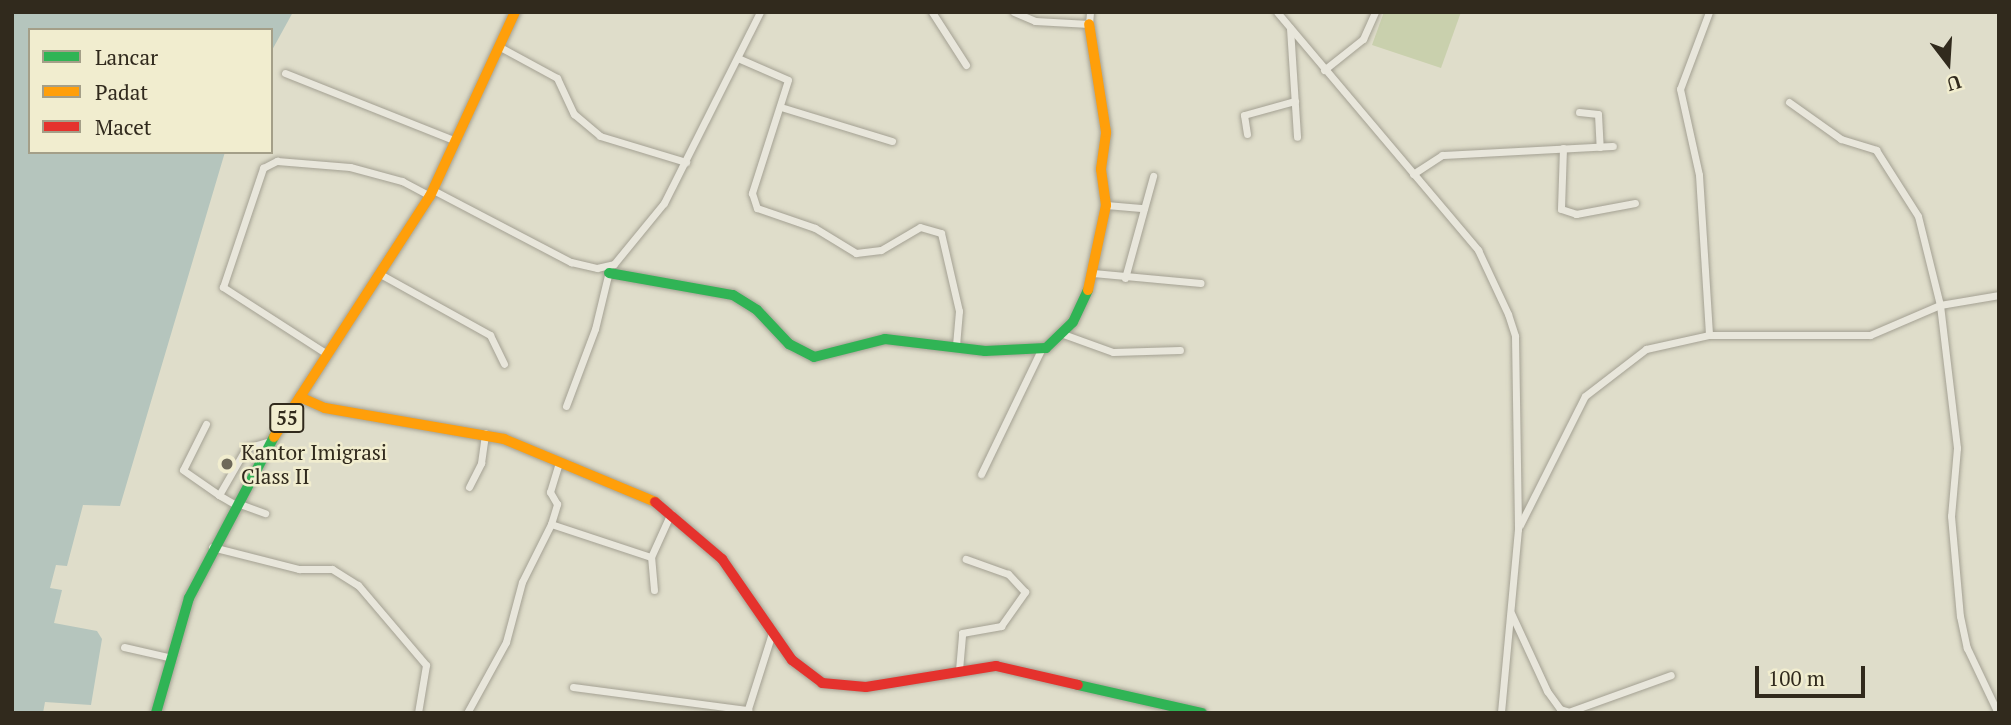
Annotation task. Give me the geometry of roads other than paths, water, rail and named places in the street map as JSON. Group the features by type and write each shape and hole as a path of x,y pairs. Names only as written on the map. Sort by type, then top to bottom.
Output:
{"main road":[{"name":"55","path":"156,713 172,659 212,547 272,441 431,193 515,12"},
{"path":"609,270 733,295 757,310 794,349 814,357 877,340 1041,350 1063,334 1080,310 1093,272 1106,205 1101,169 1106,132 1089,24"},
{"path":"300,397 325,408 485,433 672,512 722,559 772,633 807,673 838,688 960,670 1009,667 1202,713"}],"street":[{"path":"565,406 596,329 609,270 664,203 740,59 760,12"},
{"path":"932,12 966,65"},
{"path":"1014,12 1035,21 1089,24 1090,12"},
{"path":"1277,12 1478,250 1508,314 1515,336 1518,528 1501,713"},
{"path":"1324,69 1363,39 1375,12"},
{"path":"1709,12 1680,89 1699,175 1709,335"},
{"path":"1290,27 1297,137"},
{"path":"500,47 557,78 574,114 600,136 686,162"},
{"path":"740,59 785,74 784,108 752,193 754,204 815,228 856,253 881,250 920,227 941,233 959,311 956,345"},
{"path":"285,73 457,141"},
{"path":"1247,134 1244,115 1295,101"},
{"path":"1789,102 1841,139 1880,155 1916,209 1940,305 1956,448 1951,516 1960,615 1967,648 1998,713"},
{"path":"784,108 892,141"},
{"path":"1579,112 1598,114 1600,147"},
{"path":"1413,174 1442,155 1613,146"},
{"path":"1563,148 1561,209 1576,214 1635,203"},
{"path":"327,354 223,287 263,167 272,161 350,167 402,181 571,262 609,270"},
{"path":"1125,278 1153,176"},
{"path":"1106,205 1144,208"},
{"path":"1093,272 1125,278 1201,283"},
{"path":"380,274 490,335 505,364"},
{"path":"1518,528 1585,396 1646,349 1709,335 1870,335 1940,305 1999,295"},
{"path":"1063,334 1113,352 1180,350"},
{"path":"981,474 1041,350"},
{"path":"206,425 183,470 219,495 265,513"},
{"path":"469,487 481,463 485,433"},
{"path":"219,495 246,447 272,441"},
{"path":"467,713 506,642 522,582 551,524 557,503 550,492 559,462"},
{"path":"654,590 651,557 672,512"},
{"path":"551,524 651,557"},
{"path":"212,547 299,569 328,568 358,585 426,665 418,713"},
{"path":"960,670 962,633 1001,626 1025,592 1008,574 966,559"},
{"path":"1511,612 1543,682 1566,712 1671,675"},
{"path":"573,687 747,711 772,633"},
{"path":"124,647 172,659"}],"place":[{"name":"Kantor Imigrasi Class II","path":"227,464"}]}
